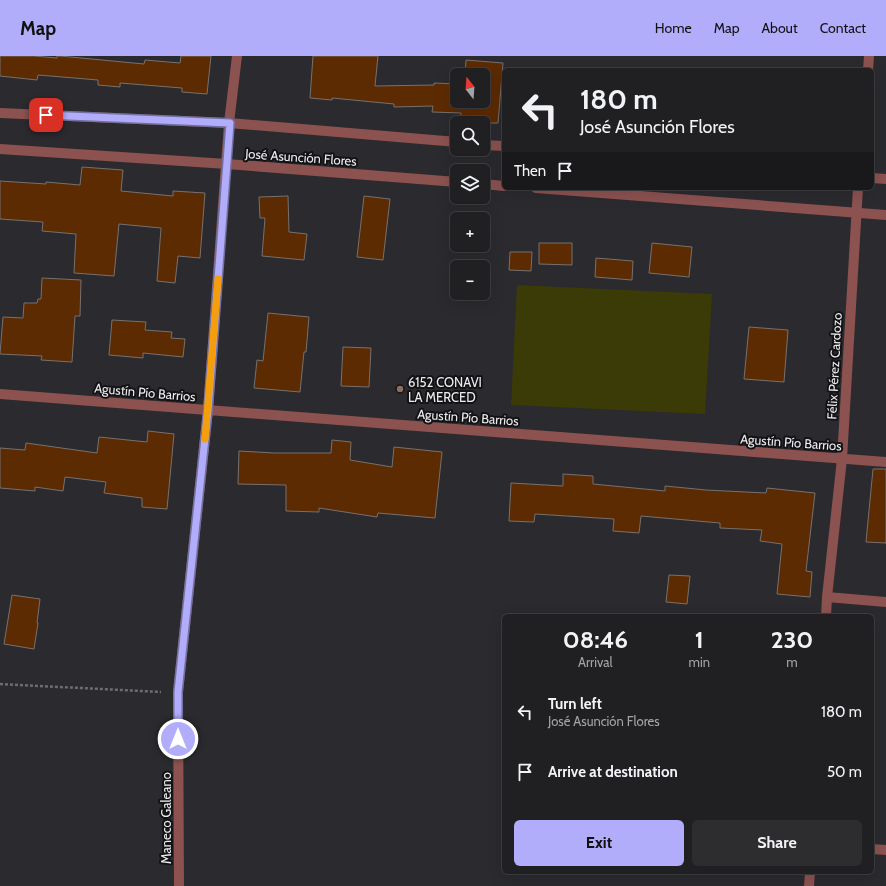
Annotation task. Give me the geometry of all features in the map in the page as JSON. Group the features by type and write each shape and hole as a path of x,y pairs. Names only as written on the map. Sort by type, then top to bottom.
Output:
{"street":[{"name":"Maneco Galeano","path":"179,886 178,692 208,410 226,164 237,56"},
{"path":"868,68 869,56"},
{"name":"José Asunción Flores","path":"0,113 230,123 450,141"},
{"path":"490,145 502,146"},
{"name":"José Asunción Flores","path":"0,149 226,164 450,181"},
{"path":"874,178 886,179"},
{"path":"490,185 502,186"},
{"path":"562,190 886,215"},
{"name":"Félix Pérez Cardozo","path":"826,614 826,597 842,459 858,190"},
{"name":"Agustín Pío Barrios","path":"0,394 886,462"},
{"path":"826,597 886,602"},
{"path":"874,849 886,850"},
{"path":"809,886 810,874"}],"path":[{"path":"0,684 178,692"}],"shaded area":[{"path":"517,285 712,294 705,414 511,405"}],"building":[{"path":"0,56 57,58 57,56 60,56 144,64 145,60 180,63 181,56 211,56 207,94 182,92 182,88 120,83 120,87 98,85 98,80 38,75 37,80 0,76"},
{"path":"313,56 378,56 375,86 450,84 450,108 490,108 490,68 465,68 466,60 503,63 498,123 490,123 490,116 461,116 461,113 432,112 433,106 394,107 394,104 332,98 332,100 310,98"},
{"path":"82,167 123,170 121,191 173,196 173,191 205,193 200,258 178,256 175,283 157,281 161,228 119,224 114,276 74,273 76,234 42,231 43,222 0,219 0,181 46,184 46,182 80,185"},
{"path":"288,196 289,232 307,234 304,260 262,256 265,218 260,218 259,197"},
{"path":"364,196 390,199 383,260 357,257"},
{"path":"539,243 572,243 572,265 539,264"},
{"path":"652,243 692,247 689,277 649,273"},
{"path":"510,252 532,252 531,271 509,270"},
{"path":"596,258 633,261 632,280 595,277"},
{"path":"42,278 81,280 80,316 75,316 72,362 41,360 42,356 0,354 3,317 23,318 24,303 37,303 38,299 41,299"},
{"path":"268,313 309,317 300,392 254,388 257,360 263,361"},
{"path":"112,320 146,322 145,330 172,332 171,338 185,339 183,357 143,353 143,358 109,355"},
{"path":"749,327 788,330 784,382 744,379"},
{"path":"343,347 371,348 369,387 341,386"},
{"path":"148,431 174,434 167,509 142,507 142,498 104,493 106,482 65,477 63,491 35,487 35,491 0,488 0,448 25,450 26,443 97,453 99,437 147,442"},
{"path":"332,440 351,442 350,460 392,467 394,447 442,452 435,518 378,513 377,517 319,508 319,512 286,511 286,485 238,484 239,451 274,453 331,453"},
{"path":"873,469 886,469 886,543 866,542"},
{"path":"563,474 593,476 593,484 665,491 665,486 766,493 767,488 815,493 806,571 812,572 810,597 777,594 782,544 760,541 762,530 720,528 720,523 641,516 639,533 613,531 614,519 535,514 534,522 509,521 511,483 563,486"},
{"path":"669,575 690,576 687,604 666,602"},
{"path":"12,595 40,599 34,649 4,644"}],"slow traffic":[{"path":"205,439 218,279"}],"place":[{"name":"6152 CONAVI LA MERCED","path":"400,389"}],"route":[{"path":"46,115 230,123 208,410 178,692 178,739"}]}
